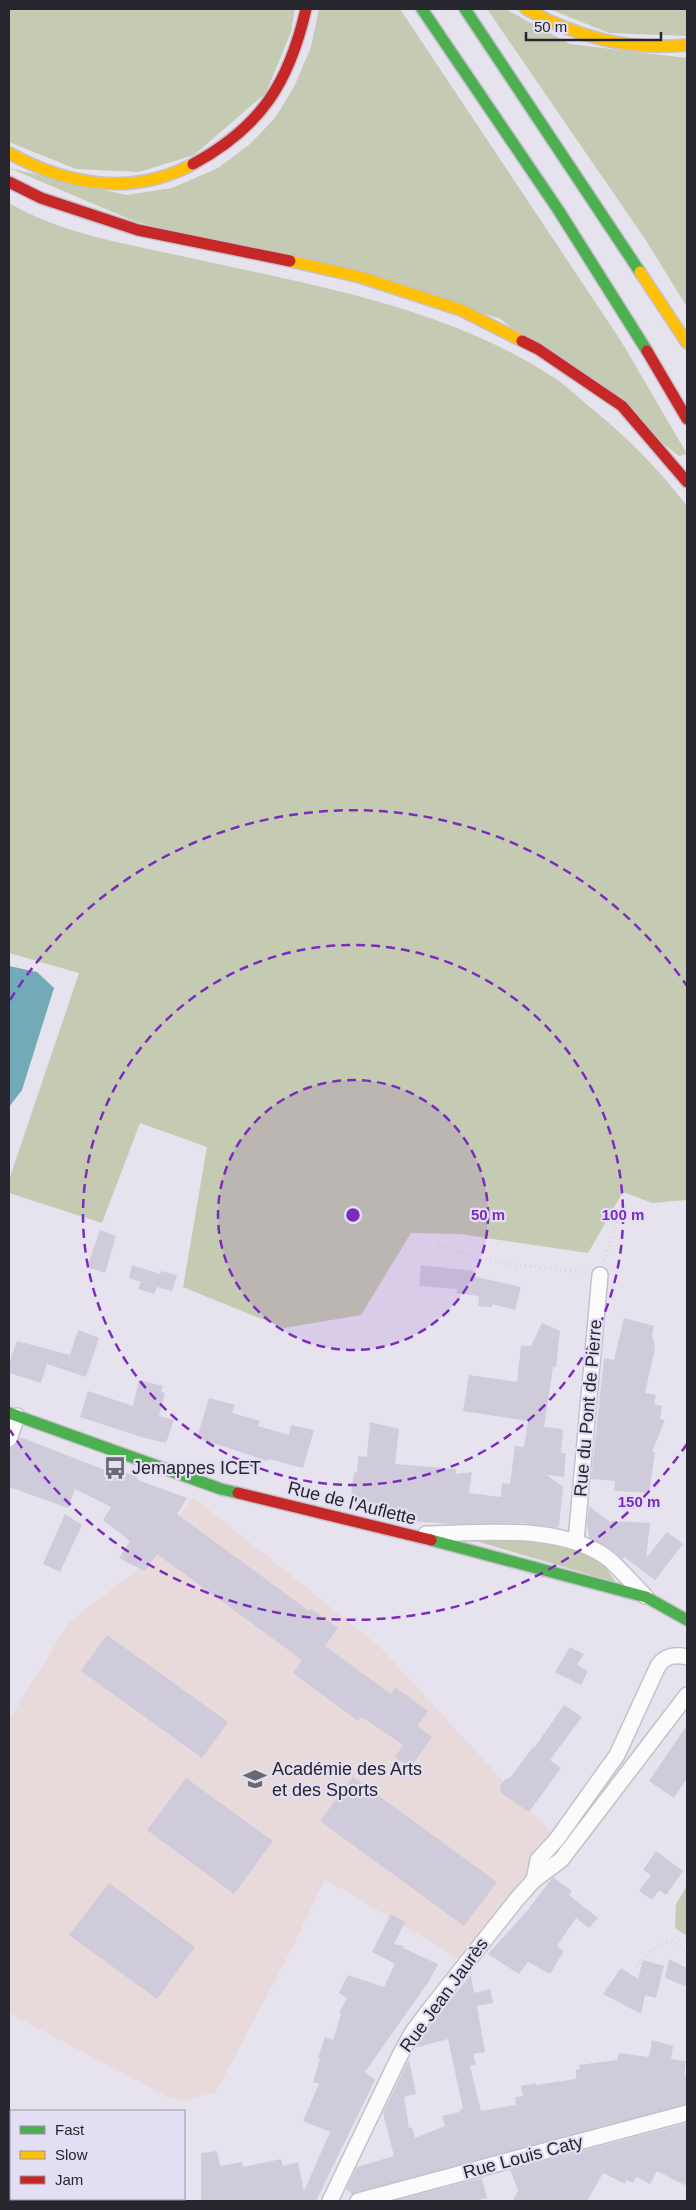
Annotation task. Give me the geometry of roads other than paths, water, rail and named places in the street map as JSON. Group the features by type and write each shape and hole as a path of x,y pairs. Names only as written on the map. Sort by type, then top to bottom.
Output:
{"main road":[{"path":"9,153 44,171 76,179 116,184 153,178 175,172 201,161 226,147 251,124 271,100 287,74 298,46 306,9"},
{"path":"422,9 551,199 657,366 687,419"},
{"path":"465,9 687,343"},
{"path":"526,9 550,23 616,44 659,48 687,45"},
{"path":"9,182 41,198 138,230 249,251 360,277 461,310 538,349 622,406 687,482"},
{"name":"Rue de l'Auflette","path":"13,1414 222,1489 407,1534 646,1597 687,1620"}],"street":[{"name":"Rue du Pont de Pierre","path":"576,1541 600,1275"},
{"path":"9,1439 13,1414"},
{"path":"407,1534 482,1532 540,1534 576,1541 609,1560 646,1597"},
{"name":"Rue Jean Jaurès","path":"534,1880 538,1860 557,1839 617,1755 658,1666 664,1658 677,1655 687,1657"},
{"name":"Rue Jean Jaurès","path":"330,2201 412,2033 430,2008 534,1880 561,1860 687,1695"},
{"name":"Rue Louis Caty","path":"358,2201 687,2113"}],"water":[{"path":"9,966 37,972 54,988 22,1090 9,1107"}],"place":[{"name":"Jemappes ICET","path":"115,1468"},
{"name":"Académie des Arts et des Sports","path":"255,1779"}]}
